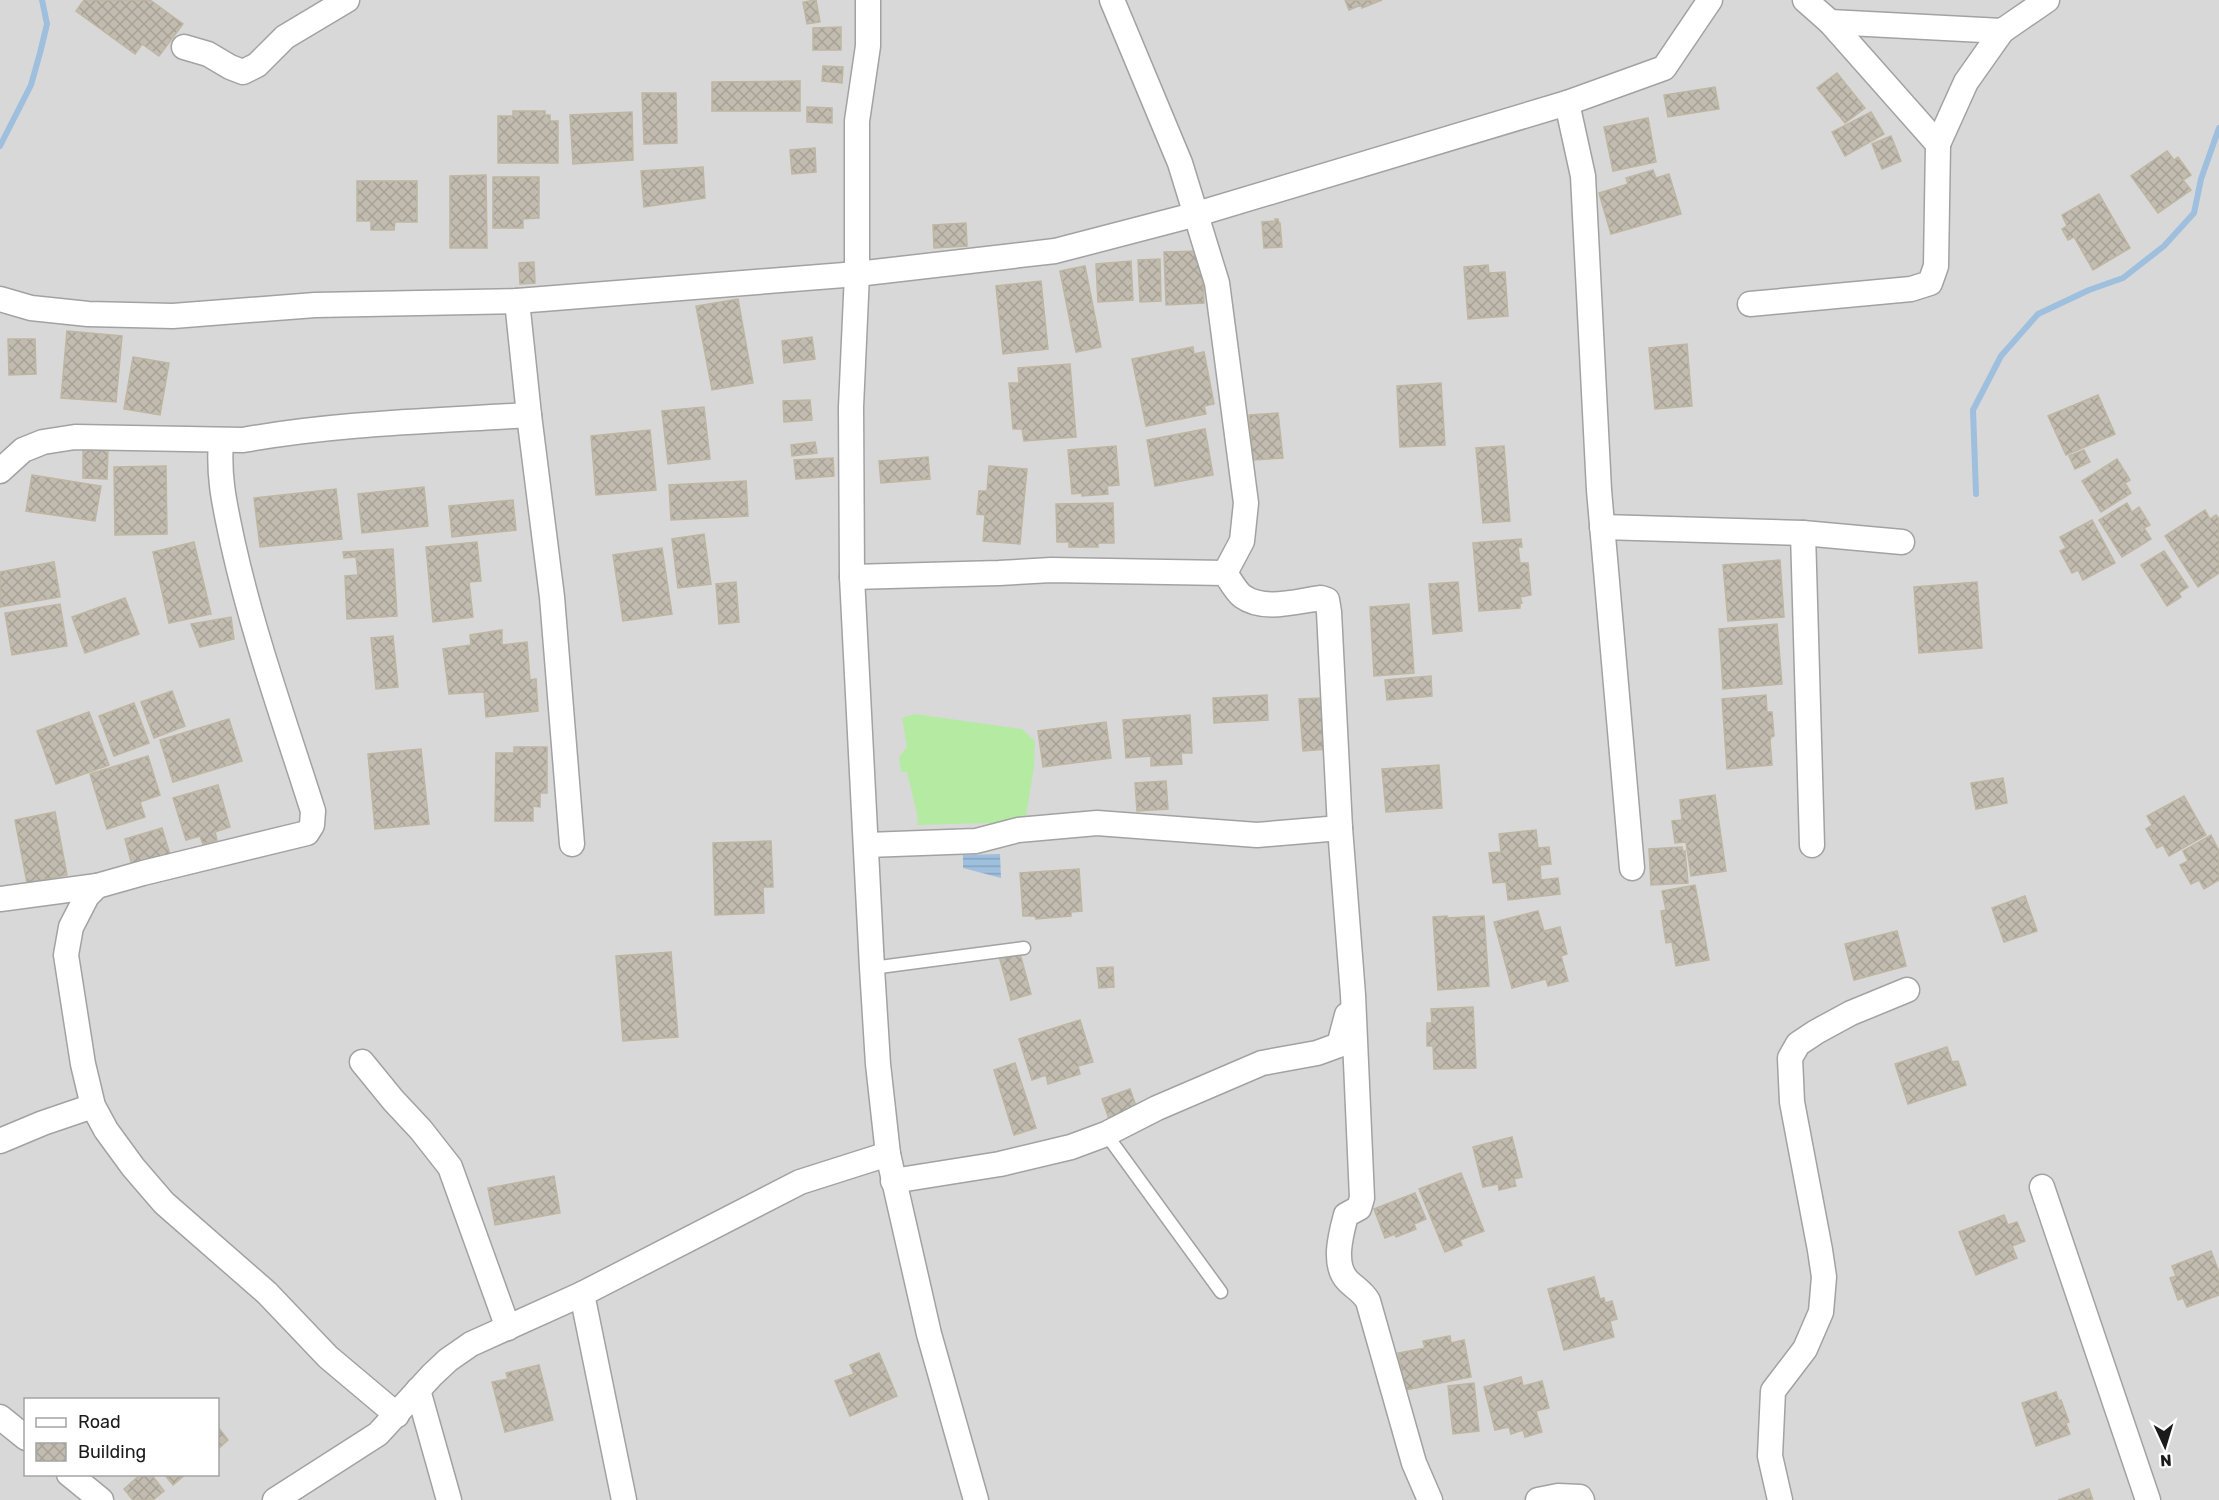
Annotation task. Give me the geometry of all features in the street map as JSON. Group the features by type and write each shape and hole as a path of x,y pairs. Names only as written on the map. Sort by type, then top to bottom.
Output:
{"street":[{"path":"184,46 208,54 230,68 243,72 257,65 285,37 348,0"},
{"path":"868,0 868,46 857,121 857,274 851,406 852,577 872,968 888,1154 893,1181 928,1334 976,1500"},
{"path":"1113,0 1162,117 1197,214 1217,283 1246,503 1242,542 1225,573"},
{"path":"0,299 31,308 88,314 173,316 315,304 517,301 857,274 1055,251 1197,214 1567,103 1664,68 1710,0"},
{"path":"1805,0 1830,22 1938,144"},
{"path":"1750,304 1911,289 1930,283 1936,266 1938,144 1966,82 2002,31 2047,0"},
{"path":"1830,22 2002,31"},
{"path":"1567,103 1583,176 1602,527 1632,868"},
{"path":"517,301 552,597 572,844"},
{"path":"0,471 23,450 43,442 75,437 243,440 270,435 383,425 529,415"},
{"path":"0,899 97,886 307,833 312,825 313,811 240,575 220,485 221,440"},
{"path":"1602,527 1803,533 1902,542"},
{"path":"1803,533 1812,845"},
{"path":"852,577 1051,570 1225,573"},
{"path":"1225,573 1242,596 1263,604 1274,605 1321,598 1327,600 1340,828 1353,995 1362,1198 1359,1208 1346,1215 1339,1256 1342,1270 1348,1281 1363,1293 1368,1301 1414,1462 1430,1500"},
{"path":"867,845 976,841 1018,830 1097,822 1257,835 1340,828"},
{"path":"97,886 87,896 71,927 66,956 83,1064 93,1106 106,1130 133,1167 164,1203 267,1293 328,1357 397,1415"},
{"path":"1780,1500 1770,1456 1773,1391 1805,1349 1821,1312 1824,1277 1792,1102 1790,1059 1798,1044 1816,1032 1851,1013 1907,990"},
{"path":"893,1181 1000,1164 1071,1147 1106,1134 1157,1108 1262,1063 1317,1053 1339,1045 1353,995"},
{"path":"362,1062 450,1167 508,1328"},
{"path":"0,1141 93,1106"},
{"path":"275,1500 378,1434 448,1360 471,1344 582,1294 800,1182 888,1154"},
{"path":"2042,1187 2148,1500"},
{"path":"582,1294 624,1500"},
{"path":"418,1390 449,1500"},
{"path":"0,1417 24,1436"},
{"path":"71,1476 101,1500"},
{"path":"1538,1500 1558,1496 1580,1497 1582,1500"}],"lane":[{"path":"872,968 1024,948"},
{"path":"1106,1134 1221,1292"}],"shaded area":[{"path":"0,0 2219,0 2219,1500 0,1500"}],"green space":[{"path":"915,714 1022,729 1035,741 1034,767 1025,822 917,825 918,818 907,772 901,772 899,757 907,747 902,718"}],"water":[{"path":"1000,854 1001,878 963,868 963,855"}],"building":[{"path":"84,0 150,0 183,24 159,56 142,44 135,54 76,11"},
{"path":"816,0 820,22 807,24 803,2"},
{"path":"1345,0 1382,0 1362,8 1361,5 1349,10"},
{"path":"841,27 841,50 813,50 813,28"},
{"path":"823,66 843,67 842,83 822,81"},
{"path":"1837,73 1865,108 1845,123 1817,88"},
{"path":"800,81 800,111 712,111 712,82"},
{"path":"1715,87 1719,109 1668,117 1664,95"},
{"path":"642,93 676,93 677,143 644,144"},
{"path":"807,107 832,108 832,123 807,122"},
{"path":"513,111 545,111 545,115 550,115 550,121 558,121 558,163 498,163 498,116 513,116"},
{"path":"632,112 633,160 573,164 570,115"},
{"path":"1871,112 1884,134 1845,156 1832,132"},
{"path":"1648,118 1656,162 1613,171 1604,127"},
{"path":"1891,136 1901,161 1882,169 1872,144"},
{"path":"815,148 816,172 792,174 790,150"},
{"path":"2167,151 2174,160 2178,157 2191,175 2183,180 2191,190 2158,213 2131,176"},
{"path":"703,167 705,198 644,207 641,171"},
{"path":"1653,170 1656,178 1669,174 1681,214 1611,234 1599,193 1628,184 1626,178"},
{"path":"486,175 487,248 450,248 450,176"},
{"path":"493,177 539,177 539,218 523,219 523,228 493,228"},
{"path":"357,181 417,181 417,222 395,222 394,230 371,230 371,221 357,221"},
{"path":"2099,194 2130,248 2093,270 2074,237 2068,240 2062,229 2067,226 2062,215"},
{"path":"1275,219 1278,219 1280,223 1282,247 1264,248 1262,222 1276,221"},
{"path":"966,223 967,246 934,248 933,225"},
{"path":"1202,251 1204,303 1166,305 1164,252"},
{"path":"1160,259 1161,301 1140,302 1138,260"},
{"path":"1131,261 1133,300 1098,302 1096,264"},
{"path":"534,262 535,283 520,284 519,263"},
{"path":"1488,265 1489,273 1505,272 1508,316 1468,319 1464,267"},
{"path":"1085,266 1101,347 1076,352 1060,271"},
{"path":"1041,281 1048,349 1003,354 996,286"},
{"path":"738,299 753,383 712,390 696,306"},
{"path":"67,331 122,336 116,402 61,398"},
{"path":"812,337 815,359 784,363 782,341"},
{"path":"8,339 35,339 36,374 9,375"},
{"path":"1687,344 1692,406 1655,409 1649,348"},
{"path":"1193,347 1194,354 1204,352 1214,404 1204,406 1206,414 1146,426 1132,359"},
{"path":"133,357 169,363 160,415 124,409"},
{"path":"1070,364 1076,437 1024,441 1022,429 1013,429 1009,383 1019,383 1018,368"},
{"path":"1441,383 1445,445 1400,447 1397,386"},
{"path":"2098,395 2115,434 2066,455 2048,416"},
{"path":"810,400 812,420 784,422 783,401"},
{"path":"704,407 710,459 668,464 662,411"},
{"path":"1278,413 1283,458 1253,460 1249,415"},
{"path":"1205,429 1213,475 1155,486 1147,440"},
{"path":"650,430 656,490 596,495 591,436"},
{"path":"815,442 817,453 792,456 791,445"},
{"path":"1116,446 1119,485 1107,486 1108,494 1082,496 1082,493 1072,494 1068,450"},
{"path":"1504,446 1510,521 1483,523 1476,448"},
{"path":"83,450 108,450 107,479 83,478"},
{"path":"2084,450 2090,462 2075,469 2069,456"},
{"path":"928,457 930,479 881,483 879,461"},
{"path":"833,458 834,476 796,479 794,460"},
{"path":"2117,459 2130,480 2125,483 2131,493 2101,512 2082,481"},
{"path":"166,466 167,534 115,535 114,467"},
{"path":"989,466 1027,469 1020,544 983,541 985,515 977,514 979,491 987,491"},
{"path":"32,475 101,486 95,521 26,511"},
{"path":"746,481 748,516 671,520 669,485"},
{"path":"424,487 428,526 362,533 358,494"},
{"path":"336,489 342,539 260,547 254,498"},
{"path":"513,500 516,530 452,537 449,506"},
{"path":"1113,503 1114,543 1098,543 1098,547 1069,547 1069,542 1057,542 1056,504"},
{"path":"2127,503 2132,512 2139,507 2150,525 2144,528 2151,539 2122,557 2099,520"},
{"path":"2205,510 2210,519 2216,515 2219,519 2219,573 2198,587 2165,536"},
{"path":"2092,520 2115,563 2083,580 2078,570 2072,573 2060,551 2066,548 2060,537"},
{"path":"704,534 711,584 678,588 672,539"},
{"path":"1521,539 1522,547 1518,547 1520,563 1528,563 1531,595 1520,597 1522,603 1520,603 1520,608 1479,611 1473,543"},
{"path":"194,542 211,614 169,623 153,552"},
{"path":"477,542 481,581 469,582 473,617 433,622 426,547"},
{"path":"662,548 672,614 623,621 613,555"},
{"path":"393,549 397,616 347,619 345,576 358,575 356,557 344,558 343,552"},
{"path":"2164,551 2188,587 2179,593 2181,597 2167,606 2141,565"},
{"path":"1780,560 1784,617 1728,621 1723,565"},
{"path":"54,562 60,597 0,607 0,572"},
{"path":"736,582 739,622 719,624 716,584"},
{"path":"1458,582 1462,631 1433,634 1429,584"},
{"path":"1977,582 1982,648 1919,653 1914,587"},
{"path":"125,598 139,634 85,653 72,617"},
{"path":"60,604 67,646 12,655 5,613"},
{"path":"1409,604 1414,673 1374,676 1370,607"},
{"path":"231,617 234,639 200,647 191,624"},
{"path":"1777,624 1782,684 1723,689 1719,629"},
{"path":"502,630 502,645 527,642 530,680 536,679 538,711 486,717 484,692 449,694 443,649 471,645 470,635"},
{"path":"393,636 398,687 376,689 371,638"},
{"path":"1431,676 1432,696 1387,700 1385,680"},
{"path":"172,691 185,726 154,738 141,702"},
{"path":"1267,695 1268,720 1214,723 1213,698"},
{"path":"1766,695 1767,712 1772,712 1774,736 1770,741 1772,765 1727,769 1722,699"},
{"path":"1324,698 1328,749 1303,751 1299,699"},
{"path":"134,703 149,743 114,756 99,716"},
{"path":"89,712 109,765 56,784 37,731"},
{"path":"1190,715 1192,753 1181,753 1182,764 1151,766 1151,756 1126,758 1123,720"},
{"path":"229,719 242,761 173,782 160,740"},
{"path":"1106,722 1111,758 1043,767 1038,731"},
{"path":"514,747 547,747 547,793 540,793 540,807 533,806 533,821 495,821 496,753 514,753"},
{"path":"421,749 429,824 375,829 368,754"},
{"path":"148,756 160,795 140,802 145,817 107,829 90,774"},
{"path":"1439,765 1442,808 1386,812 1382,769"},
{"path":"2003,778 2007,803 1976,809 1971,783"},
{"path":"1166,781 1168,809 1137,811 1135,783"},
{"path":"218,785 230,827 215,832 217,840 203,844 200,836 186,840 173,798"},
{"path":"1715,795 1726,871 1691,876 1686,842 1675,843 1672,821 1682,820 1680,800"},
{"path":"2184,796 2206,835 2169,856 2163,845 2157,848 2146,829 2152,825 2147,816"},
{"path":"55,812 67,875 27,883 15,820"},
{"path":"162,828 171,858 133,869 125,839"},
{"path":"1536,830 1538,848 1549,847 1551,864 1540,865 1541,880 1558,878 1560,894 1508,900 1506,882 1493,883 1489,853 1501,852 1499,834"},
{"path":"2211,835 2219,851 2219,880 2204,889 2199,880 2191,884 2180,865 2188,861 2183,851"},
{"path":"771,841 773,887 763,887 764,913 715,915 713,843"},
{"path":"1682,847 1683,852 1685,851 1688,883 1651,885 1649,849"},
{"path":"1079,869 1082,911 1071,912 1071,916 1036,919 1035,916 1023,916 1020,873"},
{"path":"1695,885 1709,960 1676,966 1672,942 1666,943 1661,911 1666,910 1662,891"},
{"path":"2025,896 2037,931 2004,942 1992,908"},
{"path":"1538,911 1544,931 1560,927 1567,954 1561,956 1568,981 1548,986 1546,979 1512,988 1494,922"},
{"path":"1447,916 1447,918 1484,916 1489,986 1438,990 1433,917"},
{"path":"1897,931 1906,966 1854,980 1845,944"},
{"path":"1019,950 1031,994 1011,1000 999,956"},
{"path":"671,952 678,1037 623,1041 616,956"},
{"path":"1113,967 1114,987 1099,988 1097,968"},
{"path":"1473,1007 1476,1068 1434,1069 1433,1046 1427,1046 1427,1023 1432,1023 1431,1009"},
{"path":"1080,1020 1093,1062 1078,1066 1080,1074 1048,1084 1046,1075 1032,1080 1019,1039"},
{"path":"1947,1047 1952,1062 1958,1061 1966,1085 1908,1104 1895,1064"},
{"path":"1015,1063 1036,1128 1014,1135 994,1070"},
{"path":"1130,1089 1136,1106 1124,1110 1126,1113 1109,1119 1102,1099"},
{"path":"1512,1137 1522,1177 1514,1179 1516,1186 1499,1190 1498,1184 1483,1187 1473,1147"},
{"path":"1461,1173 1484,1231 1460,1240 1462,1245 1445,1252 1419,1189"},
{"path":"554,1176 560,1213 495,1225 488,1188"},
{"path":"1415,1193 1426,1219 1414,1224 1416,1229 1396,1237 1395,1234 1385,1238 1374,1209"},
{"path":"2004,1215 2008,1225 2017,1222 2025,1241 2012,1246 2017,1258 1976,1275 1959,1232"},
{"path":"2211,1251 2219,1272 2219,1295 2187,1307 2183,1298 2178,1300 2170,1278 2176,1276 2172,1266"},
{"path":"1594,1277 1600,1299 1604,1298 1605,1303 1612,1301 1617,1319 1610,1321 1614,1337 1564,1350 1548,1289"},
{"path":"1450,1336 1451,1343 1464,1340 1471,1377 1405,1390 1398,1353 1425,1348 1423,1341"},
{"path":"879,1353 897,1396 850,1416 835,1381 854,1374 850,1365"},
{"path":"539,1365 553,1420 505,1432 492,1382 508,1379 506,1373"},
{"path":"1521,1377 1523,1386 1542,1381 1549,1408 1536,1411 1542,1432 1525,1437 1523,1430 1511,1434 1509,1427 1495,1430 1484,1387"},
{"path":"1474,1383 1479,1431 1453,1434 1448,1386"},
{"path":"2056,1392 2069,1422 2066,1423 2070,1434 2036,1446 2022,1403"},
{"path":"219,1428 228,1440 219,1448"},
{"path":"139,1476 153,1476 164,1491 153,1500 133,1500 124,1489"},
{"path":"166,1476 184,1476 173,1485"},
{"path":"2089,1489 2093,1500 2058,1500"}],"waterway":[{"path":"0,146 31,85 47,24 42,0"},
{"path":"1976,494 1973,410 2001,356 2038,314 2089,290 2123,278 2164,246 2194,213 2201,179 2219,128"}]}
